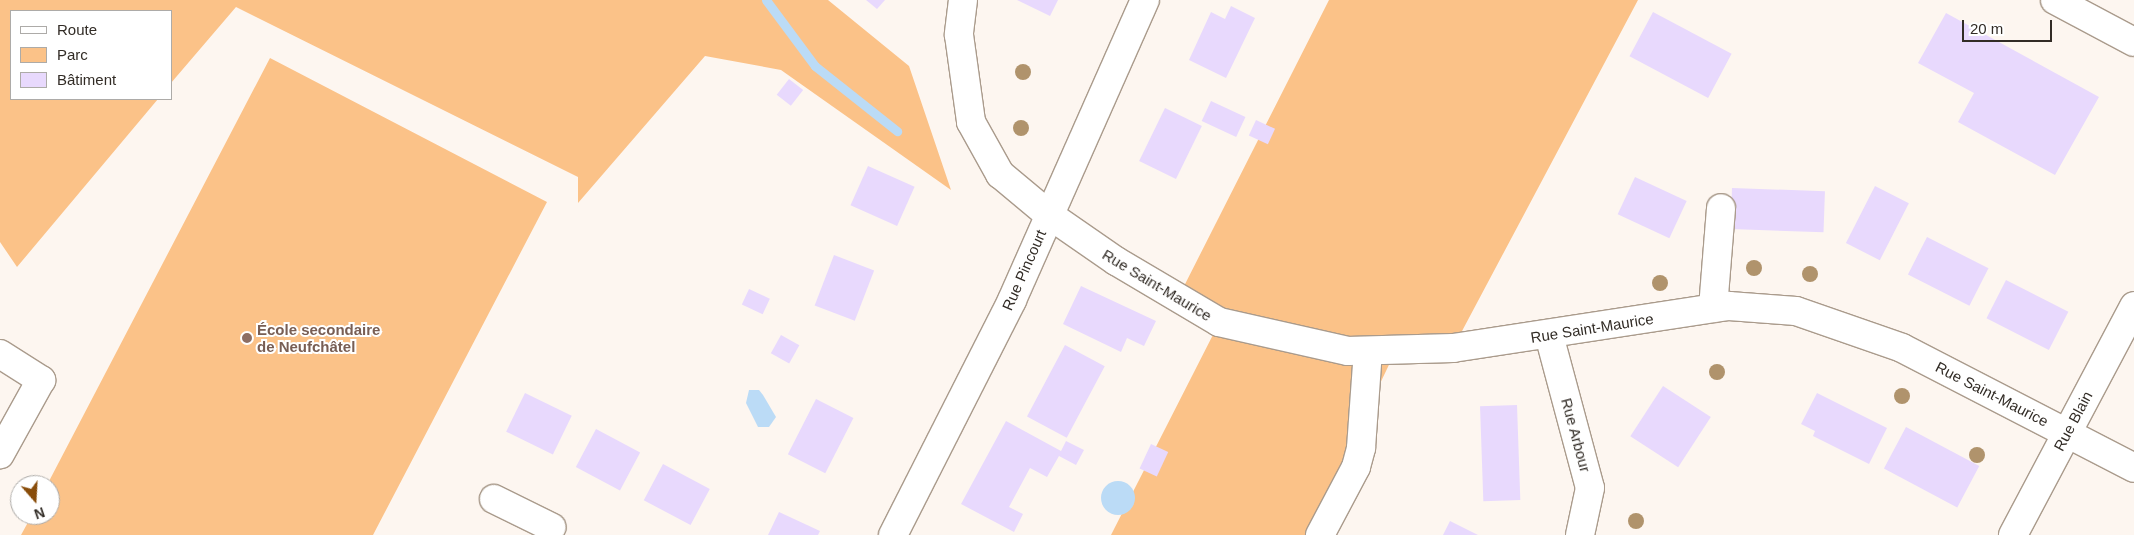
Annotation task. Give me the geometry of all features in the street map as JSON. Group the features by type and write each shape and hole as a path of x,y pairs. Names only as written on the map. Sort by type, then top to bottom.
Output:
{"street":[{"name":"Rue Saint-Maurice","path":"964,0 959,35 971,122 1000,174 1048,214 1116,261 1219,322 1348,351 1368,351 1453,348 1549,335 1729,306 1796,311 1902,348 2134,468"},
{"name":"Rue Pincourt","path":"893,535 1012,300 1048,214 1145,0"},
{"path":"2055,0 2134,42"},
{"path":"1713,308 1721,208"},
{"name":"Rue Blain","path":"2013,535 2134,306"},
{"name":"Rue Arbour","path":"1549,335 1590,488 1580,535"},
{"path":"1320,535 1356,467 1361,448 1368,351"},
{"path":"0,354 41,380 2,442"},
{"path":"494,499 556,532"}],"green space":[{"path":"0,0 828,0 909,66 951,190 781,70 705,56 578,203 578,177 236,7 172,82 172,10 10,10 10,100 157,100 17,267 0,242"},
{"path":"1329,0 1638,0 1453,348 1396,350 1308,535 1111,535 1219,323 1178,298"},
{"name":"École secondaire de Neufchâtel","path":"270,58 547,202 373,535 21,535 26,525 60,525 60,475 52,475"}],"water":[{"path":"749,390 759,390 776,417 769,427 758,427 746,403"},
{"path":"1118,481 1130,486 1135,498 1130,510 1118,515 1106,510 1101,498 1106,486"}],"building":[{"path":"866,0 885,0 877,9"},
{"path":"1017,0 1058,0 1050,16"},
{"path":"1231,6 1255,18 1226,78 1189,60 1211,12 1225,19"},
{"path":"1653,12 1732,54 1708,98 1630,56"},
{"path":"1946,13 2099,97 2055,175 1958,122 1974,93 1918,63"},
{"path":"789,79 803,90 791,106 777,95"},
{"path":"1211,101 1245,117 1236,137 1202,121"},
{"path":"1165,108 1202,126 1176,179 1139,161"},
{"path":"1256,120 1275,129 1268,144 1249,135"},
{"path":"868,166 915,187 897,226 851,205"},
{"path":"1635,177 1687,201 1669,238 1618,214"},
{"path":"1875,186 1909,203 1880,260 1846,243"},
{"path":"1732,188 1825,191 1824,232 1731,229"},
{"path":"1927,237 1988,268 1969,306 1908,274"},
{"path":"834,255 874,270 855,321 815,305"},
{"path":"2006,280 2068,312 2049,350 1986,318"},
{"path":"1081,286 1156,321 1144,346 1127,338 1121,352 1063,324"},
{"path":"749,289 770,299 763,314 742,304"},
{"path":"781,335 799,345 789,364 771,353"},
{"path":"1065,345 1105,366 1067,438 1027,417"},
{"path":"1663,386 1711,417 1678,467 1630,436"},
{"path":"525,393 572,416 553,454 506,432"},
{"path":"1817,393 1887,428 1869,464 1813,436 1815,431 1801,424"},
{"path":"816,399 853,418 825,473 788,454"},
{"path":"1517,405 1520,500 1483,501 1480,406"},
{"path":"1006,421 1061,451 1066,441 1084,450 1076,465 1059,456 1047,477 1030,468 1009,507 1023,514 1014,532 961,504"},
{"path":"1906,427 1979,466 1957,507 1884,468"},
{"path":"596,429 640,452 620,490 576,467"},
{"path":"1151,444 1168,452 1157,477 1140,468"},
{"path":"663,464 710,489 691,525 644,500"},
{"path":"779,512 820,531 818,535 768,535"},
{"path":"1450,521 1478,535 1443,535"}],"waterway":[{"path":"766,0 815,66 897,131"}],"place":[{"name":"École secondaire de Neufchâtel","path":"247,338"}]}
